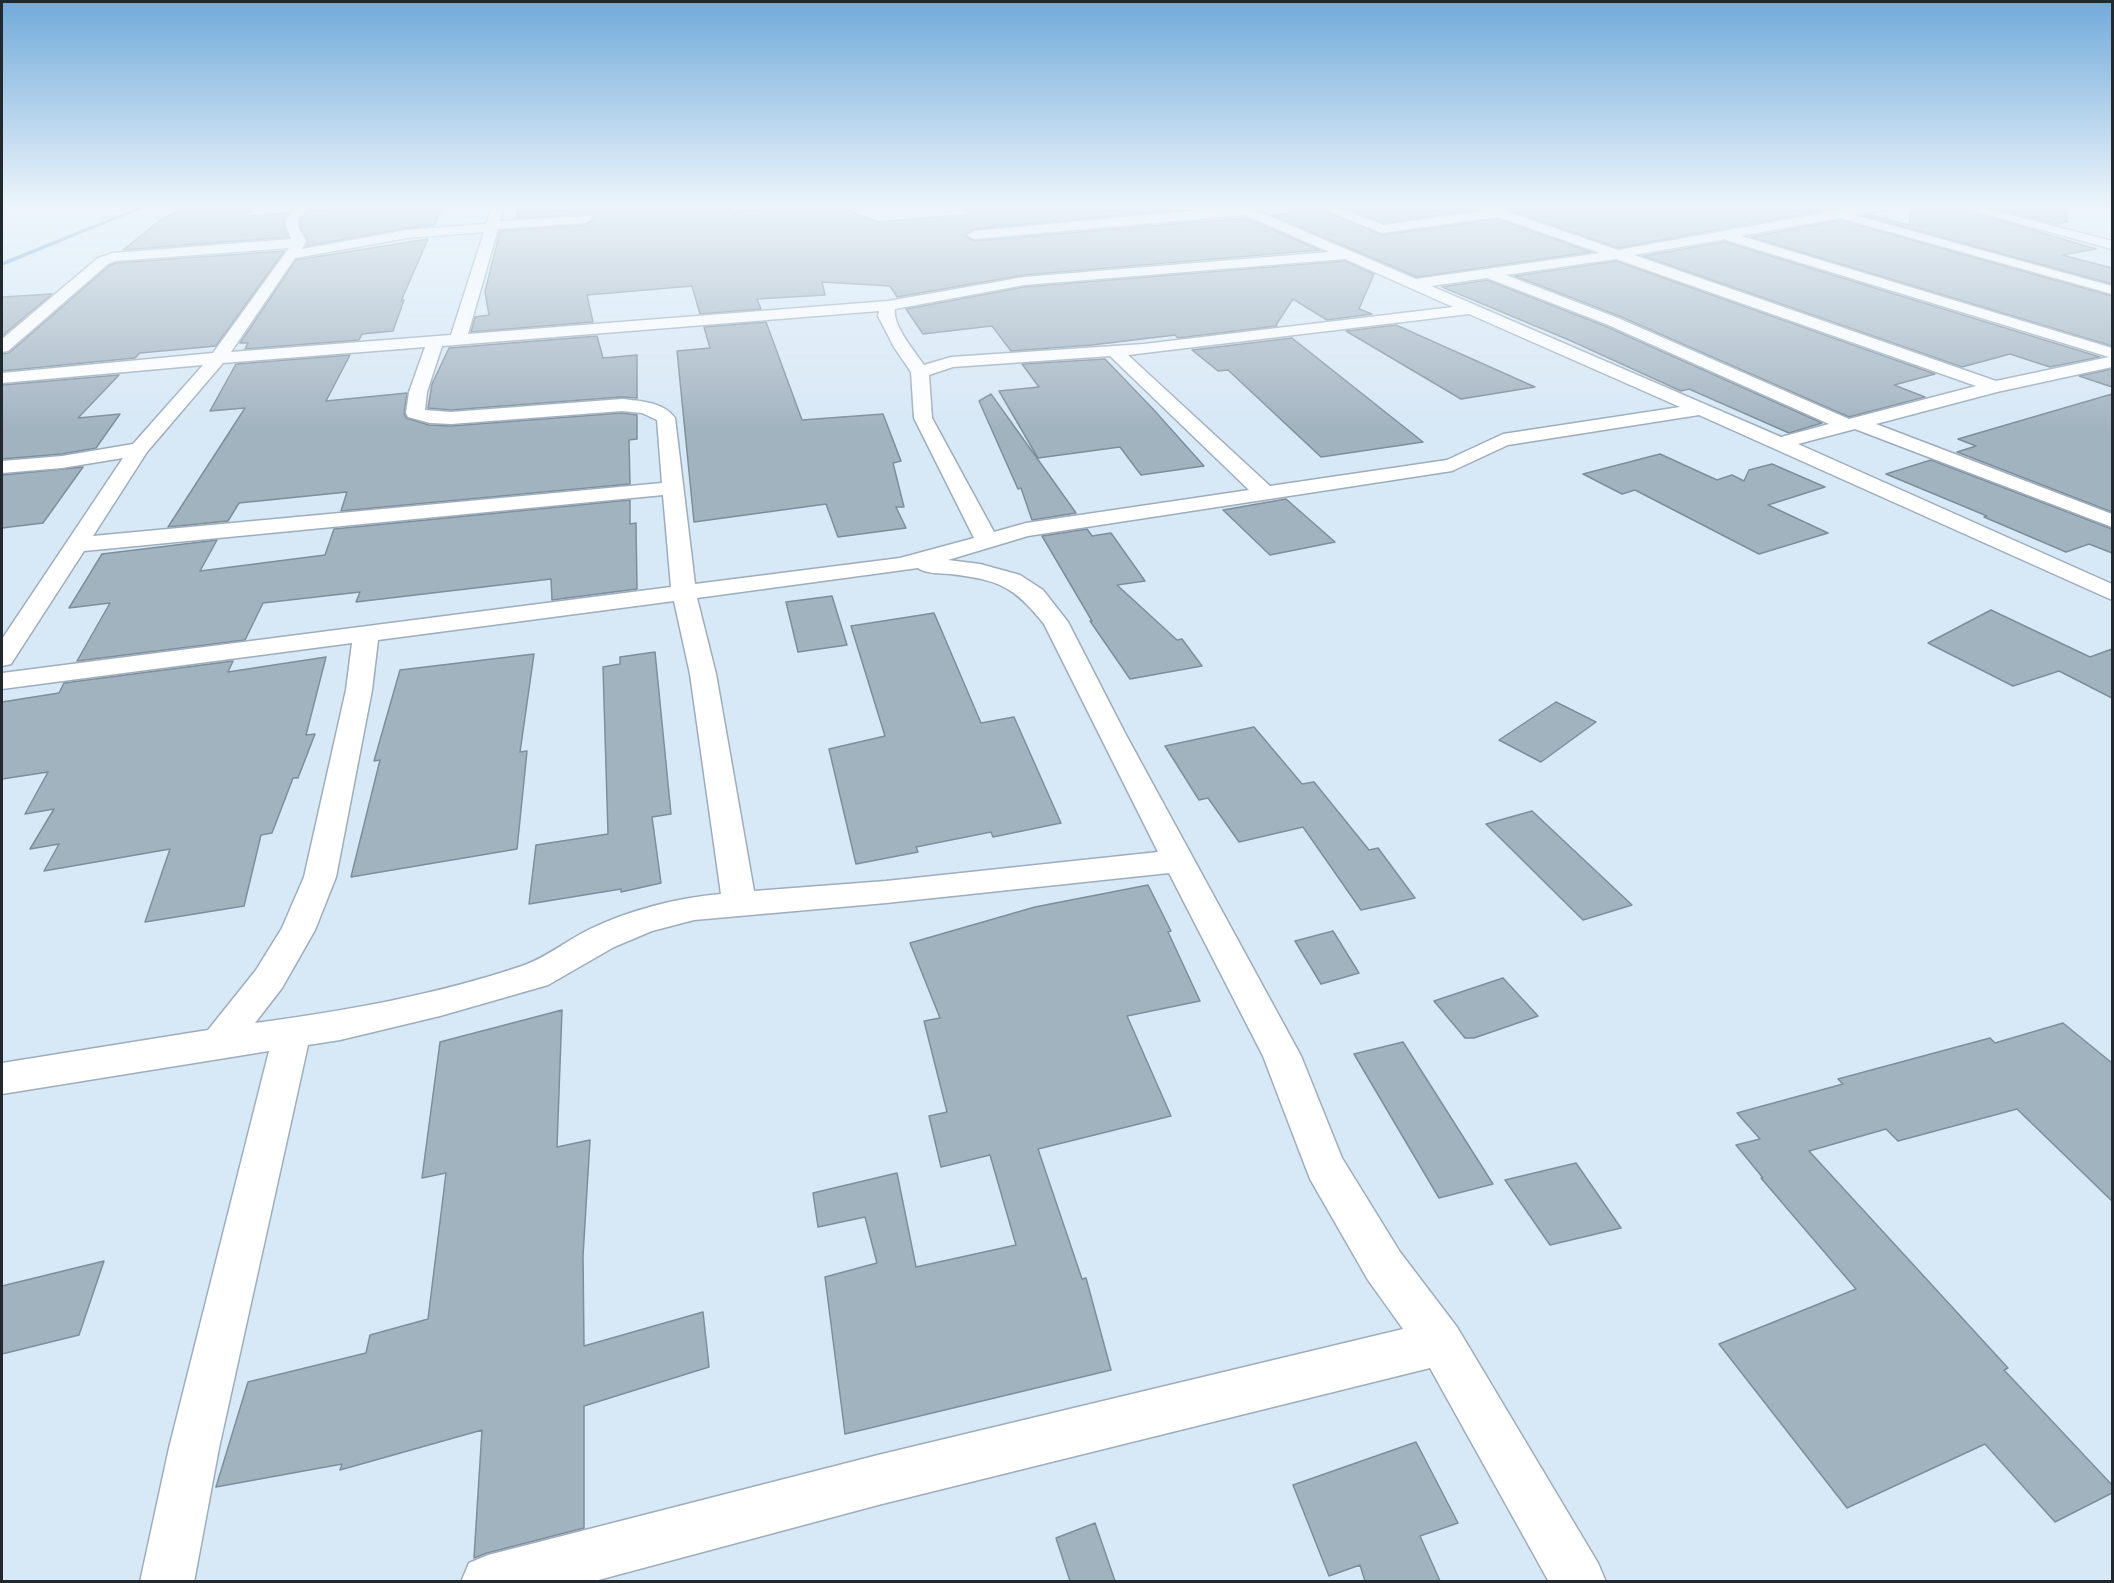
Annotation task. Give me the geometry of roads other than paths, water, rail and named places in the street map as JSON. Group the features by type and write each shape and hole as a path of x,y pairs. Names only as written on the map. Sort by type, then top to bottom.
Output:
{"street":[{"path":"2,347 80,281"},
{"path":"2,658 74,545 140,450 218,358 272,281"},
{"path":"458,339 475,281"},
{"path":"2,378 218,358 888,306 1025,281"},
{"path":"1407,281 1702,409 2112,592"},
{"path":"1414,284 1435,281"},
{"path":"1508,281 1612,321 1852,424 2112,520"},
{"path":"1695,281 1995,387"},
{"path":"1875,281 2112,353"},
{"path":"2079,281 2112,290"},
{"path":"888,306 886,316 902,347 920,372 923,418 987,541"},
{"path":"920,372 951,362 1114,351 1471,309"},
{"path":"435,341 418,392 415,413 430,417 452,418 622,405 641,406 658,411 666,418 684,594 703,674 739,904"},
{"path":"1114,351 1266,494"},
{"path":"1779,443 1995,387 2112,362"},
{"path":"2,681 909,563 954,553 1026,530 1452,465 1503,440 1702,409"},
{"path":"2,467 62,462 140,450"},
{"path":"74,545 673,488"},
{"path":"2085,510 2112,501"},
{"path":"909,563 980,571 1012,580 1034,595 1056,622 1282,1056 1325,1166 1384,1266 1441,1343 1579,1581"},
{"path":"219,1043 269,979 298,930 320,877 359,690 366,634"},
{"path":"2,1078 340,1026 535,976 603,938 643,921 694,908 886,892 1179,861"},
{"path":"167,1581 197,1437 292,1033"},
{"path":"488,1581 867,1483 1441,1343"}]}
